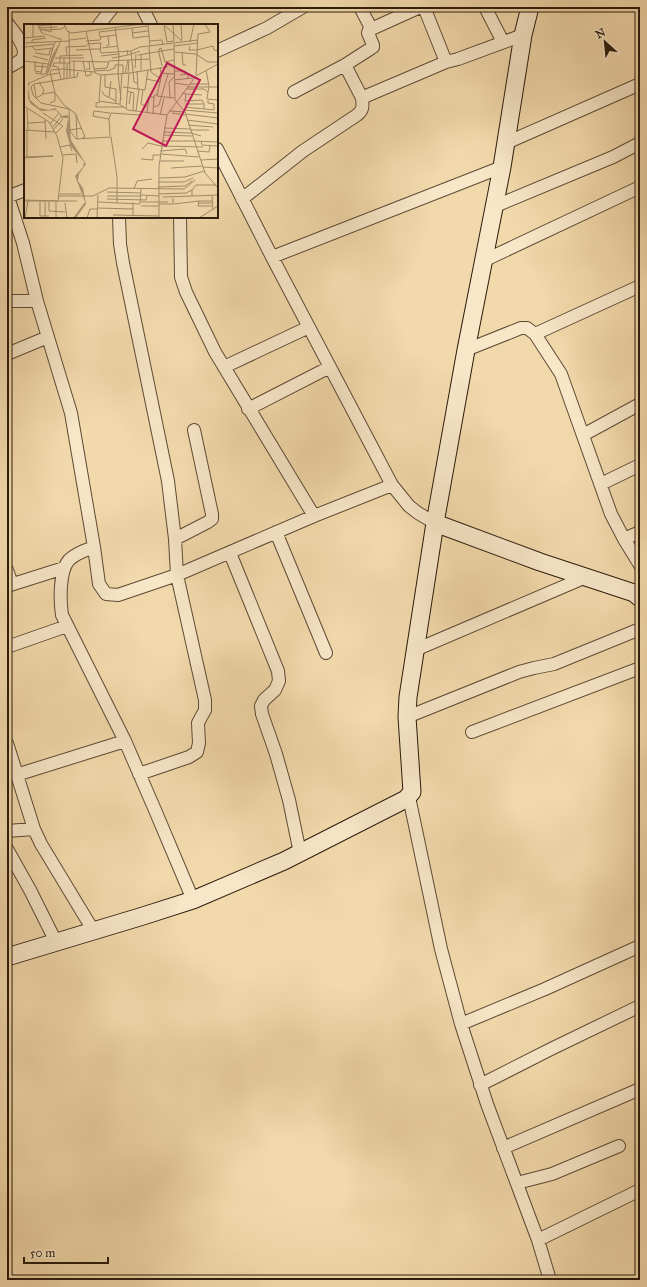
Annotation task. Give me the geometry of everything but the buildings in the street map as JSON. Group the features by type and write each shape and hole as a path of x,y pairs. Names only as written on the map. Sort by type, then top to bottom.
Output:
{"street":[{"path":"100,24 113,7"},
{"path":"142,7 150,24"},
{"path":"218,51 267,28 302,7"},
{"path":"360,7 371,28"},
{"path":"294,92 345,65 373,47 368,30 420,7 424,8 446,62"},
{"path":"485,7 503,42"},
{"path":"7,957 192,900 284,861 409,797 413,789 407,717 408,697 415,650 435,522 466,350 502,167 523,35 530,7"},
{"path":"7,23 21,42 24,50"},
{"path":"362,98 446,62 523,35"},
{"path":"7,68 22,59 24,56"},
{"path":"242,199 302,151 357,116 362,111 362,98 345,65"},
{"path":"506,143 640,84"},
{"path":"493,207 613,157 640,143"},
{"path":"218,154 392,485 410,506 418,513 435,522 540,562 638,594"},
{"path":"272,257 502,167"},
{"path":"483,261 640,187"},
{"path":"24,190 8,197 23,243 37,301 71,413 99,584 106,594 118,594 177,575 314,516 392,485"},
{"path":"119,218 120,244 168,481 175,539 177,575 205,700 205,710 198,723 199,743 196,752 189,757 139,774"},
{"path":"180,218 181,277 186,292 215,352 248,409 314,516"},
{"path":"535,334 640,286"},
{"path":"7,300 37,301"},
{"path":"224,367 309,327"},
{"path":"466,350 521,328 527,328 535,334 561,374 611,514 640,565"},
{"path":"7,354 48,337"},
{"path":"248,409 330,367"},
{"path":"583,435 640,404"},
{"path":"175,539 212,519 194,430"},
{"path":"601,484 640,465"},
{"path":"276,532 326,653"},
{"path":"624,539 640,532"},
{"path":"94,547 77,554 69,560 64,568 60,601 62,615 125,741 192,900"},
{"path":"230,552 278,671 279,682 275,690 264,700 261,706 262,714 276,754 289,800 300,853"},
{"path":"7,570 10,585 64,568"},
{"path":"415,650 586,577"},
{"path":"7,647 68,626"},
{"path":"407,717 519,672 554,664 640,629"},
{"path":"472,732 640,668"},
{"path":"16,775 125,741"},
{"path":"7,743 34,829 41,844 94,930"},
{"path":"409,797 441,949 461,1024 480,1085 538,1240 550,1280"},
{"path":"7,831 34,829"},
{"path":"7,849 30,890 56,942"},
{"path":"461,1024 545,989 640,946"},
{"path":"480,1085 640,1006"},
{"path":"503,1148 640,1089"},
{"path":"517,1184 552,1174 619,1146"},
{"path":"538,1240 640,1190"}]}
